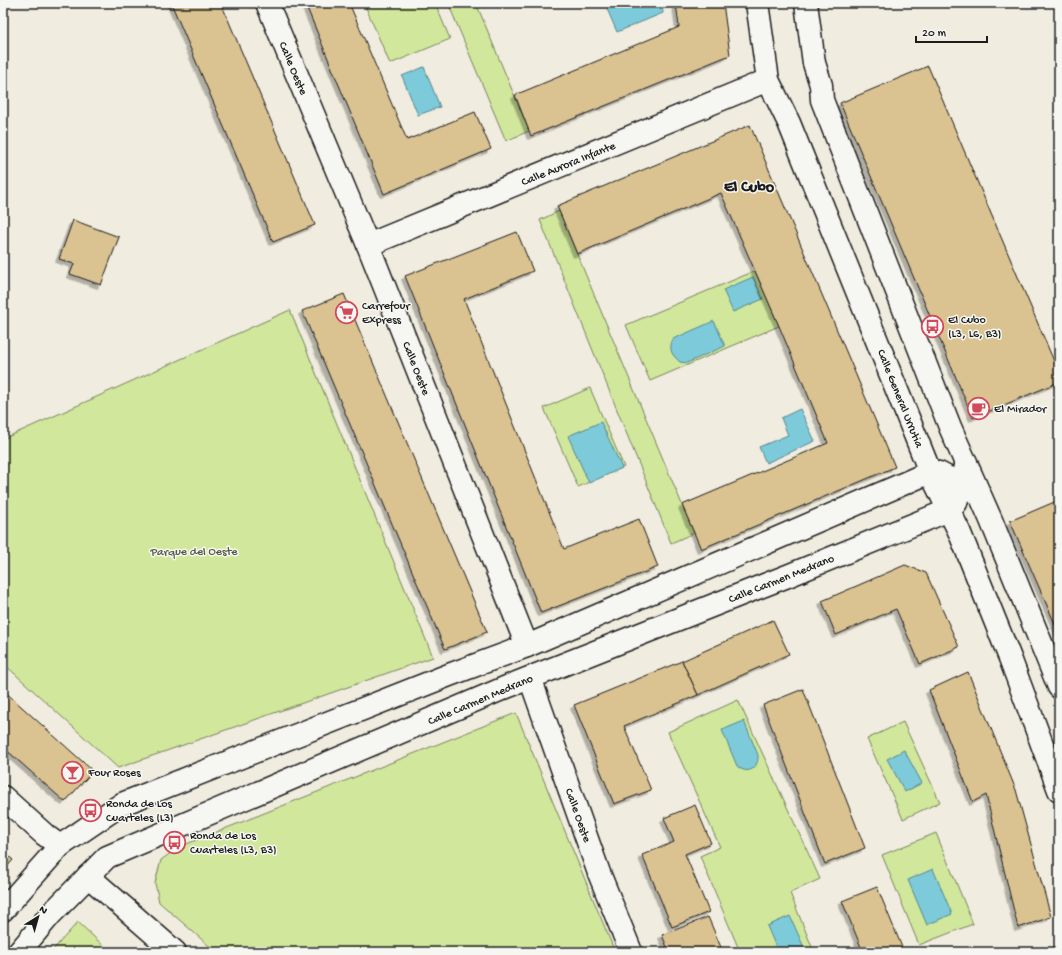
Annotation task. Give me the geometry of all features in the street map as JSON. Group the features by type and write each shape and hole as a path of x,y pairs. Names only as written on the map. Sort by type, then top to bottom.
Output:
{"main road":[{"name":"Calle Oeste","path":"267,3 368,245 527,646"},
{"name":"Calle General Urrutia","path":"757,3 768,80 789,124 930,472 959,531 1010,658 1059,790"},
{"path":"806,3 814,63 821,85 822,100 950,427 966,462 970,489 991,520 1059,686"},
{"name":"Calle Aurora Infante","path":"368,245 768,80"},
{"path":"3,910 60,846 122,804 449,675 527,646 930,472 939,472 970,489"},
{"path":"949,510 970,489"},
{"name":"Calle Carmen Medrano","path":"19,952 51,914 107,857 530,678 949,510"},
{"name":"Calle Oeste","path":"530,678 597,866 631,952"},
{"path":"3,797 60,846"},
{"path":"88,876 175,952"}],"green space":[{"path":"364,3 435,3 450,39 390,64"},
{"path":"448,3 476,3 529,131 506,141"},
{"path":"559,211 694,533 671,543 540,220"},
{"path":"755,271 779,326 650,381 626,325"},
{"name":"Parque del Oeste","path":"290,310 433,657 118,768 3,663 3,439"},
{"path":"590,388 624,467 578,487 544,408"},
{"path":"738,700 820,879 790,893 814,952 740,952 700,856 720,847 668,732"},
{"path":"516,713 615,952 216,952 159,902 155,883 161,860 179,847"},
{"path":"903,722 940,802 903,819 867,739"},
{"path":"936,833 973,924 919,945 882,855"},
{"path":"78,922 110,952 51,952"}],"water":[{"path":"622,3 662,3 663,13 617,32 607,9"},
{"path":"424,67 440,107 418,115 402,76"},
{"path":"753,277 763,299 733,312 723,290"},
{"path":"714,321 725,346 687,363 680,362 675,357 671,349 673,339"},
{"path":"800,409 815,441 766,463 759,447 788,435 781,418"},
{"path":"601,422 622,468 589,483 568,436"},
{"path":"744,721 758,755 757,764 749,770 741,769 737,766 722,730"},
{"path":"904,750 922,783 905,792 887,759"},
{"path":"933,869 952,914 927,925 908,880"},
{"path":"790,916 806,952 778,952 767,926"}],"building":[{"path":"171,3 221,3 315,225 273,242"},
{"path":"305,3 349,3 407,140 475,112 491,149 384,194"},
{"path":"676,3 723,3 730,55 531,136 515,95 679,27"},
{"path":"928,66 1059,373 1059,382 973,418 840,103"},
{"path":"750,125 895,467 701,549 682,505 828,443 779,326 721,193 577,254 557,206"},
{"path":"73,220 119,237 101,285 70,274 74,264 59,259"},
{"path":"517,232 533,271 464,299 564,549 639,519 658,567 541,613 405,276"},
{"path":"344,294 487,632 445,649 302,311"},
{"path":"1059,500 1059,633 1010,521"},
{"path":"905,565 926,573 959,647 920,664 896,609 836,635 822,601"},
{"path":"773,620 789,654 698,695 682,661"},
{"path":"682,661 698,695 624,726 651,790 614,804 574,705"},
{"path":"968,672 1016,790 1051,917 1018,928 986,795 973,802 929,690"},
{"path":"803,689 865,848 825,864 763,705"},
{"path":"3,690 93,771 65,802 3,747"},
{"path":"695,805 711,843 685,854 709,912 672,927 642,855 674,842 664,818"},
{"path":"3,851 13,860 3,871"},
{"path":"877,887 904,952 863,952 842,901"},
{"path":"708,917 723,952 669,952 662,935"}],"place":[{"name":"Carrefour Express","path":"346,312"},
{"name":"El Cubo (L3, L6, B3)","path":"932,326"},
{"name":"El Mirador","path":"979,408"},
{"name":"Four Roses","path":"72,772"},
{"name":"Ronda de Los Cuarteles (L3)","path":"91,810"},
{"name":"Ronda de Los Cuarteles (L3, B3)","path":"175,842"}],"district":[{"name":"El Cubo","path":"749,185"}]}
